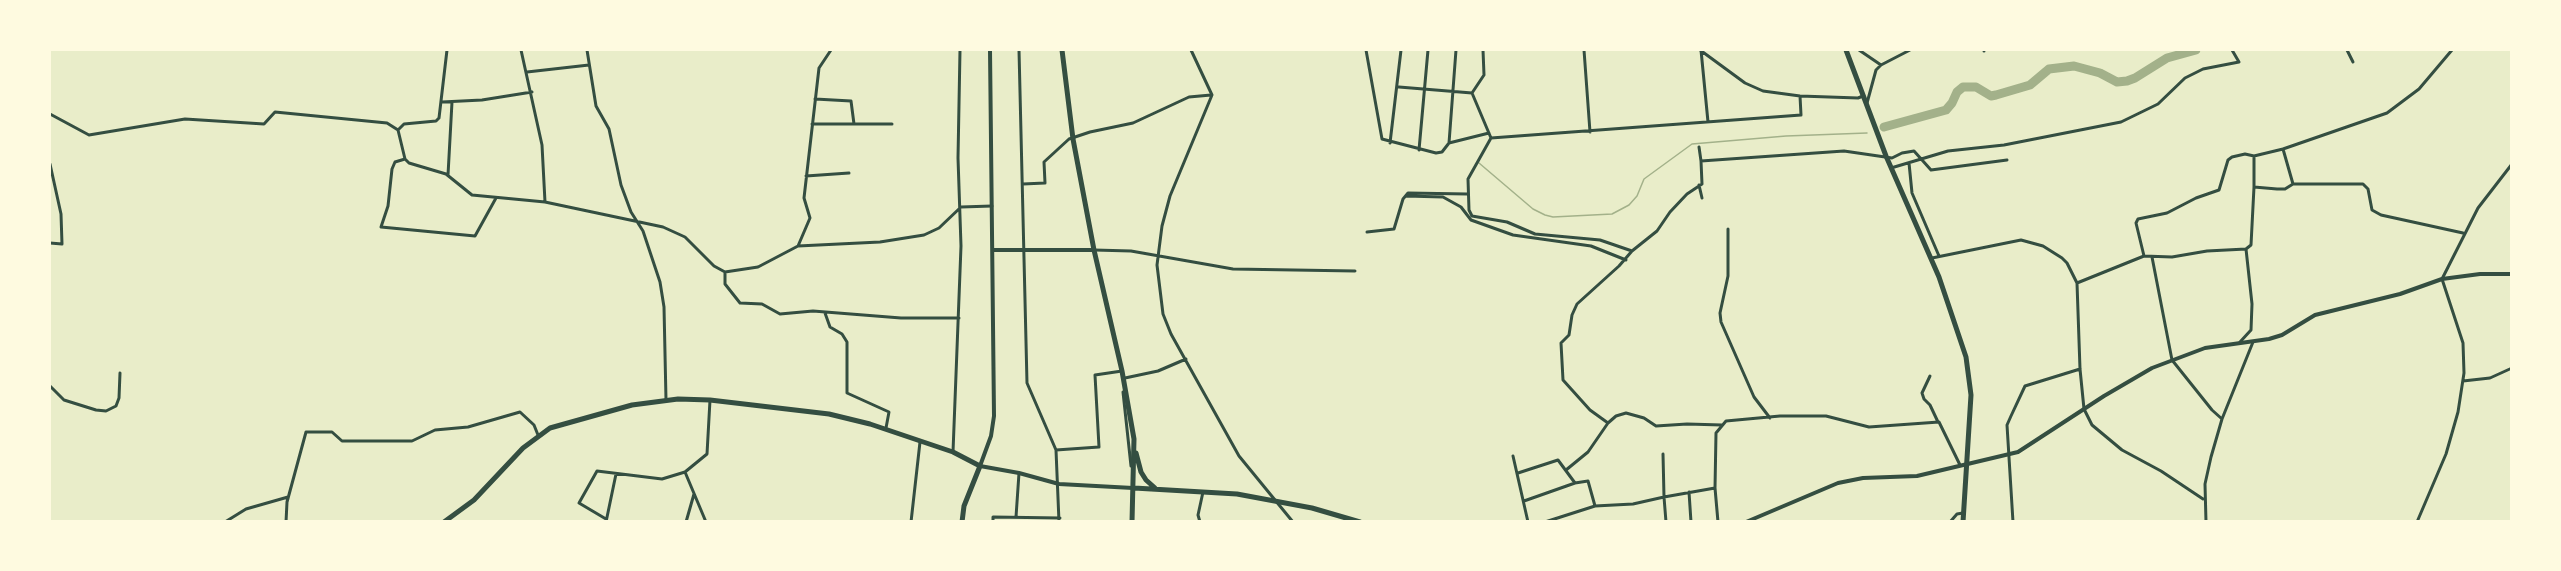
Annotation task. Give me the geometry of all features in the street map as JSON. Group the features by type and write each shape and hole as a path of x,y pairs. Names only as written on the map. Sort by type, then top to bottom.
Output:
{"main road":[{"path":"1062,50 1073,139 1094,250 1124,378 1134,440 1141,472 1146,480 1157,489"},
{"path":"1846,50 1886,156 1931,258 1965,357 1970,378 1963,522"},
{"path":"444,522 474,500 538,435 559,424 632,405 666,400 710,400 829,414 953,452 980,466 964,506 962,522"},
{"path":"1132,522 1134,440"},
{"path":"1134,488 1237,495 1312,508 1360,522"}],"street":[{"path":"398,130 404,124 436,121 441,113 447,50"},
{"path":"521,50 542,145 545,202"},
{"path":"587,50 596,106 609,129 618,176 655,264 663,299 666,400"},
{"path":"798,246 810,218 804,198 819,68 831,50"},
{"path":"953,452 962,207 958,158 960,50"},
{"path":"990,50 994,416 991,436 980,466 1019,473 1059,484 1134,488 1123,392 1119,375 1115,372"},
{"path":"993,522 993,517 1060,520 1056,450 1027,383 1018,50"},
{"path":"1191,50 1212,95 1170,196 1158,255 1158,281 1163,314 1171,334 1239,456 1293,522"},
{"path":"1366,50 1382,139 1419,150 1442,152 1449,143 1456,50"},
{"path":"1390,143 1401,50"},
{"path":"1419,150 1428,50"},
{"path":"1472,93 1484,75 1483,50"},
{"path":"1584,50 1590,132"},
{"path":"1701,50 1708,122"},
{"path":"1701,50 1753,88 1800,96 1858,98 1863,96"},
{"path":"1860,50 1881,65"},
{"path":"1867,105 1876,70 1910,50"},
{"path":"1891,168 1948,151 2004,145 2121,122 2158,104 2185,78 2203,69 2239,62 2232,50"},
{"path":"2347,50 2353,62"},
{"path":"2144,256 2136,223 2138,219 2167,213 2196,198 2219,190 2228,160 2237,155 2254,156 2283,149 2387,113 2419,89 2452,50"},
{"path":"527,72 589,65"},
{"path":"1398,87 1472,93"},
{"path":"442,102 532,92"},
{"path":"1472,93 1491,138"},
{"path":"1023,184 1045,183 1044,162 1068,140 1090,132 1133,123 1189,97 1212,95"},
{"path":"1491,138 1801,115 1800,96"},
{"path":"815,99 851,100 854,124"},
{"path":"448,175 452,102"},
{"path":"50,114 89,135 185,119 264,123 275,112 387,123 398,130 405,159 414,165 448,175 467,193 545,202 677,232 714,266 725,272 758,267 798,246 880,242 924,235 939,228 962,207 992,206"},
{"path":"812,124 892,124"},
{"path":"1449,143 1489,133"},
{"path":"1491,138 1468,179 1467,194 1472,216 1507,222 1535,234 1600,240 1632,251"},
{"path":"1608,423 1590,410 1563,380 1561,344 1569,335 1576,304 1626,260 1632,251 1657,231 1670,212 1702,184 1699,147"},
{"path":"2283,149 2294,184"},
{"path":"1701,161 1844,151 1892,158 1914,151 1931,170 2007,160"},
{"path":"2077,283 2144,256 2188,256 2207,251 2246,249 2251,245 2254,156"},
{"path":"405,159 395,162 392,169 388,206 381,228 476,236 496,198"},
{"path":"50,164 61,214 62,244 50,243"},
{"path":"1909,164 1911,193 1939,256"},
{"path":"2417,522 2446,454 2458,412 2463,381 2463,343 2442,279 2463,233 2478,208 2511,164"},
{"path":"806,176 849,174"},
{"path":"2254,187 2285,189 2294,184 2363,184 2368,189 2372,210 2381,215 2463,233"},
{"path":"1699,185 1702,198"},
{"path":"1367,232 1394,229 1408,193 1467,194"},
{"path":"1406,196 1443,197 1461,207 1471,220 1513,235 1591,246 1626,260"},
{"path":"1728,229 1728,276 1720,313 1721,322 1754,397 1770,418"},
{"path":"1931,258 2012,241 2033,242 2062,258 2077,283 2084,409 2092,425 2102,436 2122,450 2183,484 2203,499 2206,502 2206,522"},
{"path":"2240,342 2251,330 2252,289 2246,249"},
{"path":"993,250 1131,251 1233,269 1355,271"},
{"path":"2152,257 2172,360 2222,420"},
{"path":"725,272 726,284 741,303 762,304 783,315 813,311 958,318"},
{"path":"1746,522 1838,483 1863,478 1917,476 2010,454 2152,368 2205,348 2253,342 2282,335 2315,315 2400,294 2442,279 2480,274 2511,274"},
{"path":"825,313 830,327 842,334 847,342 847,393 889,411 886,430"},
{"path":"2203,499 2222,420 2253,342"},
{"path":"1124,378 1158,371 1185,359"},
{"path":"2463,381 2490,378 2511,368"},
{"path":"2013,522 2007,425 2025,386 2080,369"},
{"path":"1056,450 1099,447 1095,375 1122,371"},
{"path":"50,386 64,400 106,411 116,406 120,398 120,373"},
{"path":"1929,376 1922,393 1924,399 1930,405 1960,465"},
{"path":"616,474 606,520 581,506 579,502 597,471 662,479 685,472 706,454 710,400"},
{"path":"286,522 288,497 306,432 332,432 342,441 412,441 435,430 468,427 520,412 534,425 538,435"},
{"path":"1566,470 1588,452 1608,423 1616,416 1626,414 1644,417 1656,426 1722,425"},
{"path":"1718,522 1715,488 1716,433 1726,422 1826,416 1876,427 1938,422"},
{"path":"911,522 920,442"},
{"path":"1664,454 1662,472 1666,522"},
{"path":"1513,456 1528,522"},
{"path":"1518,473 1558,460 1575,483"},
{"path":"685,472 706,522"},
{"path":"1016,517 1019,473"},
{"path":"1524,501 1575,483 1588,481 1595,506"},
{"path":"1545,522 1595,506 1633,504 1715,488"},
{"path":"1200,522 1198,516 1203,492"},
{"path":"1689,492 1691,522"},
{"path":"686,522 694,494"},
{"path":"225,522 246,509 288,497"},
{"path":"1950,522 1957,514 1964,513"}],"waterway":[{"path":"1884,127 1946,110 1957,92 1963,87 1976,87 1991,96 2030,85 2049,69 2074,66 2100,73 2117,82 2127,81 2167,58 2196,50"},
{"path":"1479,163 1533,209 1545,215 1553,217 1612,214 1629,205 1637,196 1644,179 1692,144 1786,136 1867,133"}]}
